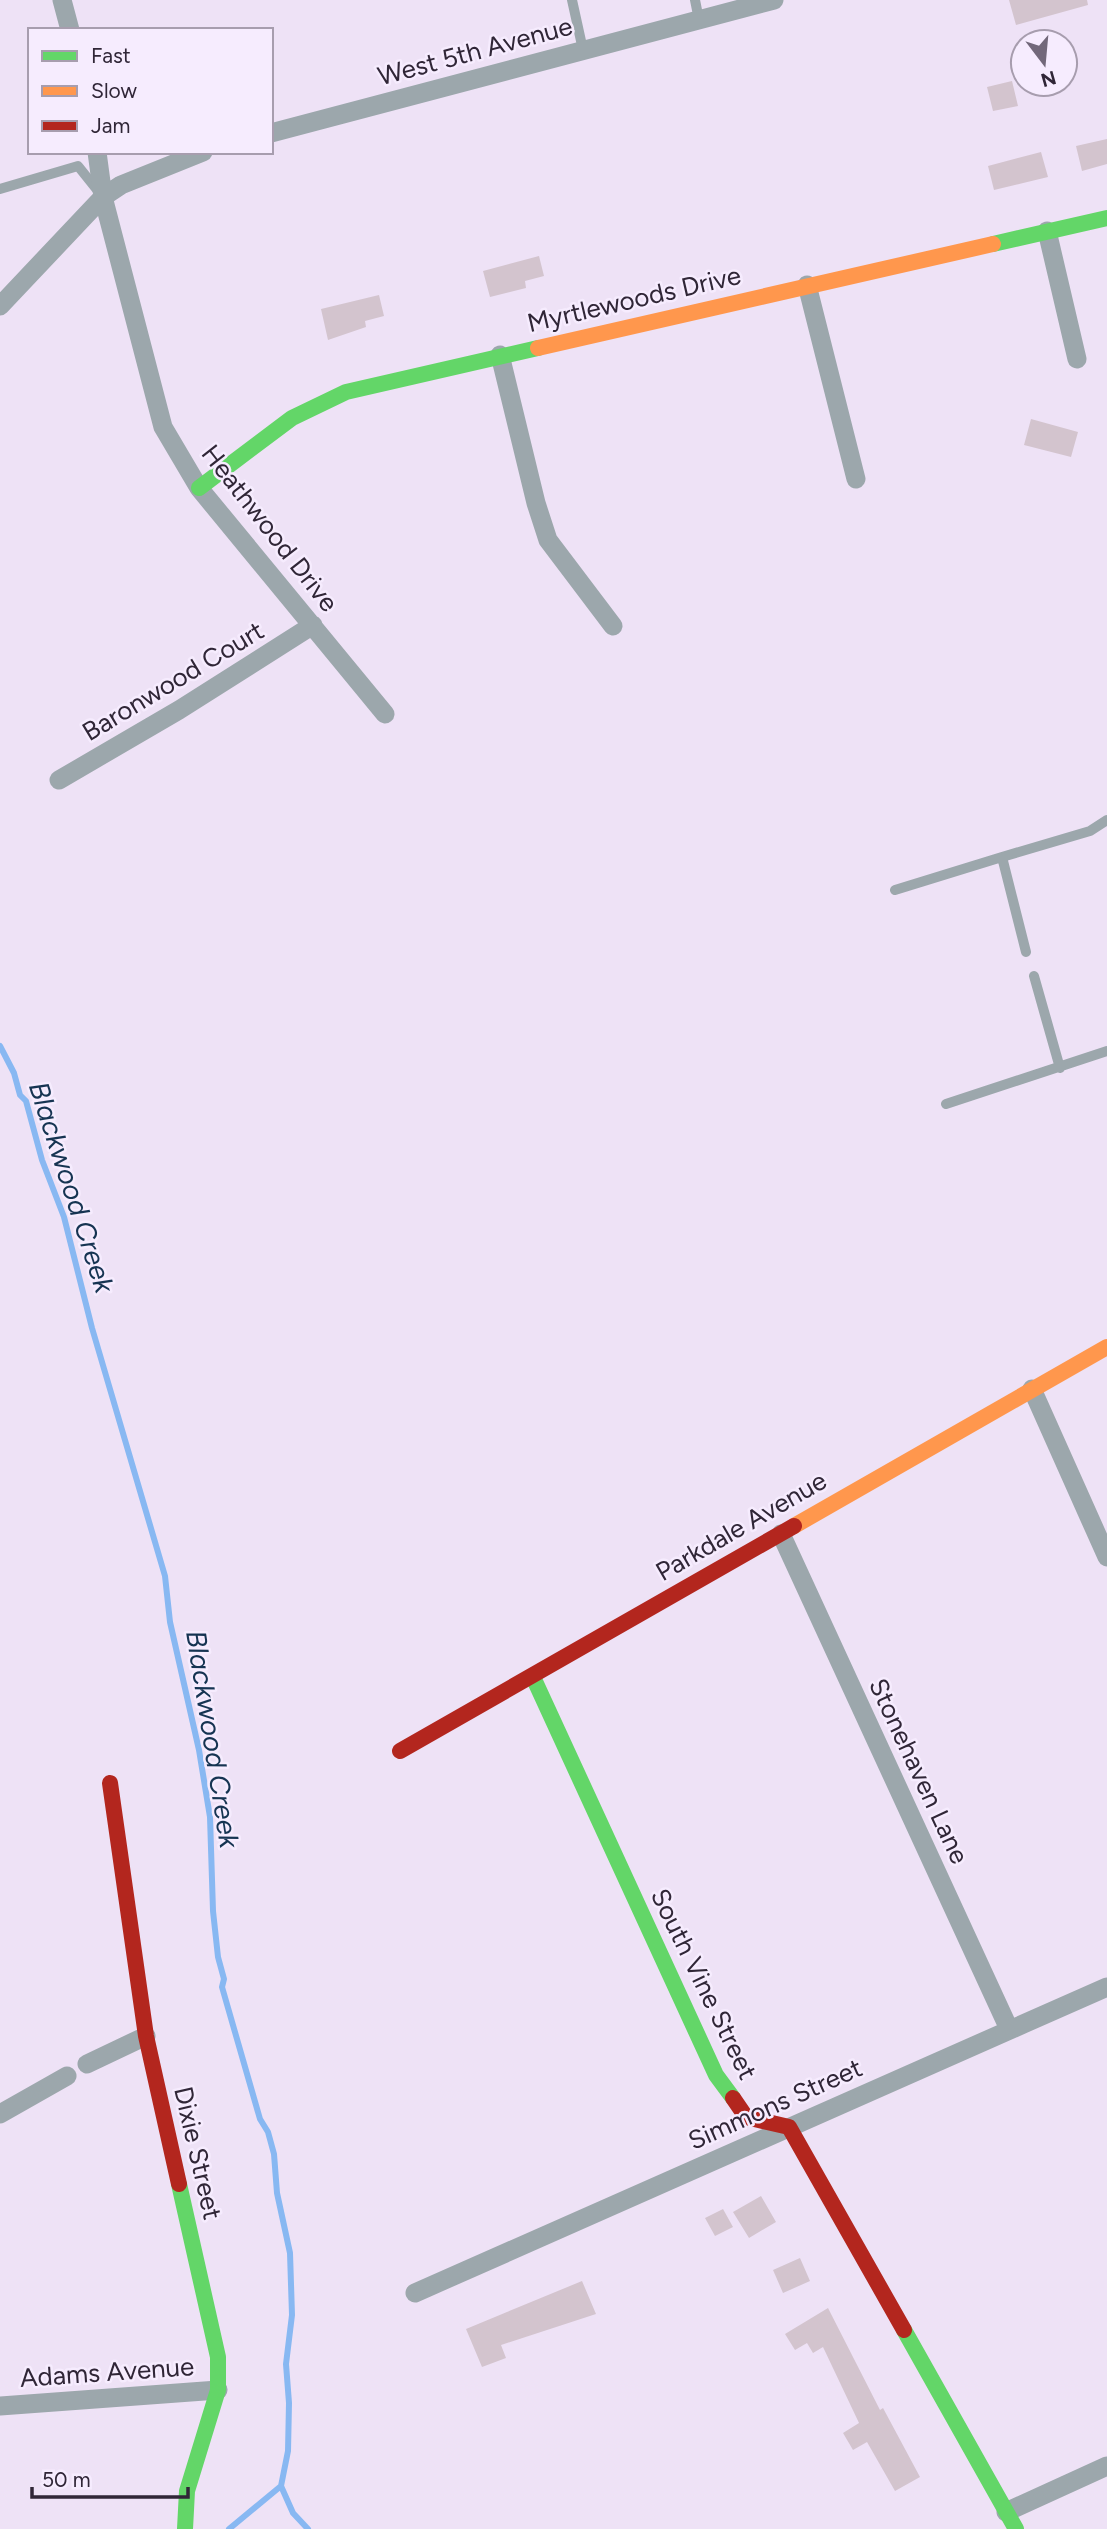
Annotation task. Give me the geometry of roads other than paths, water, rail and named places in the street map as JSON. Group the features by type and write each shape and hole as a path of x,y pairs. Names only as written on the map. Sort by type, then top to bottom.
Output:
{"street":[{"path":"62,0 69,28"},
{"name":"West 5th Avenue","path":"273,132 774,0"},
{"name":"Heathwood Drive","path":"97,154 103,197 163,427 199,488 385,714"},
{"path":"0,306 103,197 121,185 198,154"},
{"name":"Myrtlewoods Drive","path":"199,488 292,418 346,391 1107,218"},
{"path":"1047,231 1077,359"},
{"path":"807,285 856,480"},
{"path":"500,355 536,503 548,540 613,626"},
{"name":"Baronwood Court","path":"59,780 179,710 313,625"},
{"name":"Parkdale Avenue","path":"400,1751 1107,1347"},
{"path":"1031,1389 1107,1557"},
{"name":"Stonehaven Lane","path":"781,1534 1009,2029"},
{"name":"South Vine Street","path":"533,1677 716,2075 746,2117 789,2127"},
{"name":"Dixie Street","path":"110,1783 146,2036 218,2357 218,2390 187,2491 185,2529"},
{"name":"Simmons Street","path":"415,2293 1107,1987"},
{"path":"87,2064 146,2036"},
{"path":"0,2113 67,2076"},
{"path":"789,2127 1011,2520 1107,2466"},
{"name":"Adams Avenue","path":"0,2406 218,2390"}],"lane":[{"path":"572,0 583,50"},
{"path":"695,0 699,20"},
{"path":"0,189 78,166 103,197"},
{"path":"895,890 1090,831 1107,820"},
{"path":"1002,857 1027,951"},
{"path":"1034,976 1060,1068"},
{"path":"946,1104 1107,1051"}],"waterway":[{"name":"Blackwood Creek","path":"0,1046 14,1073 20,1095 26,1101 42,1160 64,1217 92,1328 165,1576 170,1622 199,1750 210,1817 213,1911 218,1957 224,1979 222,1987 260,2119 268,2132 274,2154 277,2193 290,2253 292,2315 286,2364 289,2403 288,2451 281,2486 293,2513 308,2529"},
{"path":"229,2529 281,2486"}]}
